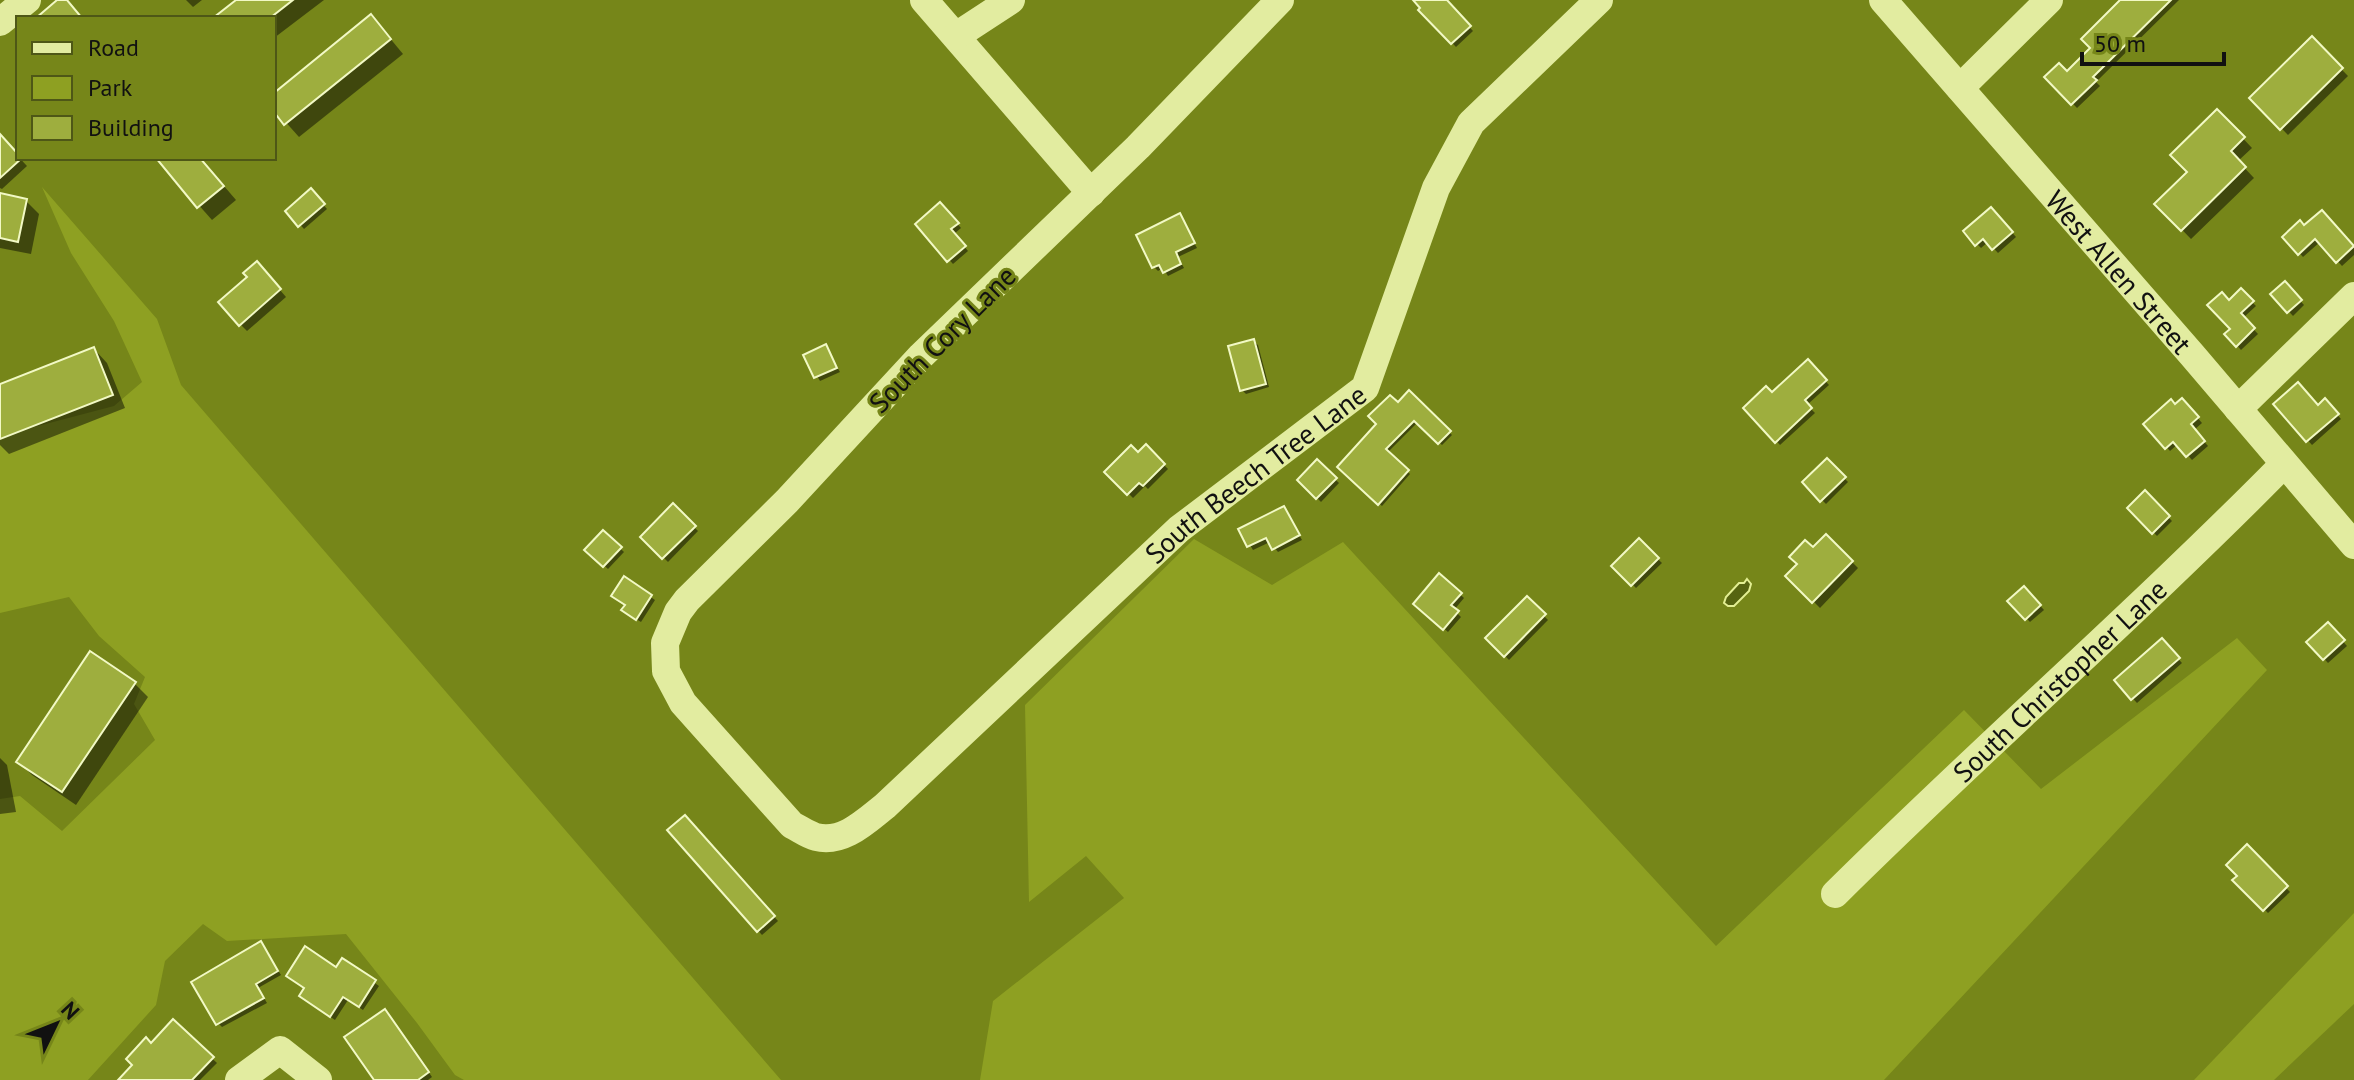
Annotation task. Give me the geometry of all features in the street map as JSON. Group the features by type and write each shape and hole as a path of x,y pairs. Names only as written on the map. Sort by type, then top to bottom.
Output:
{"street":[{"path":"0,22 27,0"},
{"path":"924,0 1091,193"},
{"path":"956,36 1011,0"},
{"name":"South Cory Lane","path":"792,825 683,703 666,671 665,643 678,612 948,330 1091,193 1280,0"},
{"name":"South Beech Tree Lane","path":"792,825 816,837 834,837 861,825 885,806 1179,529 1365,388 1436,188 1471,123 1599,0"},
{"name":"West Allen Street","path":"1883,0 2354,544"},
{"path":"1960,88 2049,0"},
{"path":"2238,409 2354,296"},
{"name":"South Christopher Lane","path":"1835,894 1936,793 2207,542 2284,464"},
{"path":"239,1080 280,1050 318,1080"}],"green space":[{"path":"42,187 157,319 181,385 781,1080 464,1080 455,1075 346,934 227,941 203,924 165,961 156,1005 88,1080 0,1080 0,799 20,796 62,831 155,740 134,704 145,677 99,636 69,597 0,613 0,436 114,406 142,382 114,321 71,253"},
{"path":"1194,539 1272,585 1343,542 1716,946 1964,710 2041,789 2237,638 2267,670 1884,1080 980,1080 993,1001 1124,898 1086,856 1029,902 1025,705"},
{"path":"2354,913 2354,1004 2274,1080 2194,1080"}],"shaded area":[{"path":"1747,579 1751,584 1749,591 1734,606 1724,603 1739,583"}],"building":[{"path":"57,0 67,0 80,16 38,16"},
{"path":"236,0 293,0 273,16 216,16"},
{"path":"1413,0 1447,0 1471,26 1451,44 1418,10 1420,8"},
{"path":"2120,0 2171,0 2093,77 2097,80 2071,105 2044,77 2059,63 2067,71 2090,48 2081,39"},
{"path":"371,14 391,39 284,125 276,115 276,91"},
{"path":"2312,36 2343,68 2280,130 2249,98"},
{"path":"2217,109 2245,137 2231,151 2246,167 2181,231 2154,204 2187,172 2170,155"},
{"path":"0,134 16,152 16,160 20,160 0,178"},
{"path":"158,160 202,160 224,186 197,208"},
{"path":"311,188 325,204 298,227 285,211"},
{"path":"0,193 27,199 18,242 0,238"},
{"path":"940,202 959,223 951,229 966,246 947,262 915,224"},
{"path":"1991,207 2013,232 1992,250 1983,239 1975,246 1963,231"},
{"path":"2322,210 2354,246 2336,263 2315,239 2298,255 2282,237 2300,220 2304,225"},
{"path":"1180,213 1195,243 1176,252 1181,264 1163,273 1159,265 1152,268 1136,235"},
{"path":"257,261 281,289 239,326 218,302 247,277 243,273"},
{"path":"2285,281 2302,300 2287,313 2270,294"},
{"path":"2241,288 2254,301 2241,313 2255,328 2236,347 2224,334 2230,329 2207,305 2222,292 2229,300"},
{"path":"1254,339 1266,384 1240,391 1228,346"},
{"path":"826,344 837,368 814,378 803,355"},
{"path":"94,347 113,395 0,439 0,384"},
{"path":"1808,359 1827,380 1805,400 1812,408 1775,443 1743,408 1766,386 1772,392"},
{"path":"2298,382 2318,405 2325,398 2339,414 2306,442 2273,404"},
{"path":"1409,390 1451,431 1438,444 1414,421 1386,449 1409,470 1378,505 1337,467 1376,424 1368,416 1390,395 1398,402"},
{"path":"2182,398 2199,417 2191,424 2205,441 2186,457 2173,442 2165,449 2143,424 2171,399 2175,404"},
{"path":"1146,444 1165,464 1143,486 1139,483 1127,495 1104,472 1131,445 1138,452"},
{"path":"1827,458 1846,477 1820,502 1802,482"},
{"path":"1317,459 1337,478 1316,499 1297,480"},
{"path":"2145,490 2170,516 2152,534 2127,508"},
{"path":"673,503 696,526 662,559 640,537"},
{"path":"1284,506 1300,535 1272,550 1266,538 1247,547 1238,529"},
{"path":"603,530 622,547 603,567 584,550"},
{"path":"1826,534 1853,561 1812,603 1785,576 1797,564 1789,557 1805,540 1813,547"},
{"path":"1639,538 1659,558 1631,586 1611,566"},
{"path":"1439,573 1462,593 1451,605 1459,611 1443,630 1413,604"},
{"path":"624,576 652,595 636,620 621,610 625,605 611,596"},
{"path":"2024,586 2041,605 2025,620 2007,601"},
{"path":"1527,596 1546,614 1504,657 1485,638"},
{"path":"2328,622 2345,640 2323,660 2306,642"},
{"path":"2162,638 2180,658 2131,700 2114,680"},
{"path":"90,651 136,682 62,792 16,762"},
{"path":"685,815 775,916 757,932 667,830"},
{"path":"2247,844 2288,886 2263,911 2232,880 2237,876 2226,865"},
{"path":"261,941 278,971 256,984 264,998 216,1025 191,982"},
{"path":"305,946 336,967 342,958 376,980 359,1007 343,997 330,1017 299,996 304,988 286,976"},
{"path":"385,1009 429,1072 418,1080 374,1080 344,1037"},
{"path":"173,1019 214,1057 192,1080 118,1080 132,1065 126,1059 146,1037 151,1043"}]}
